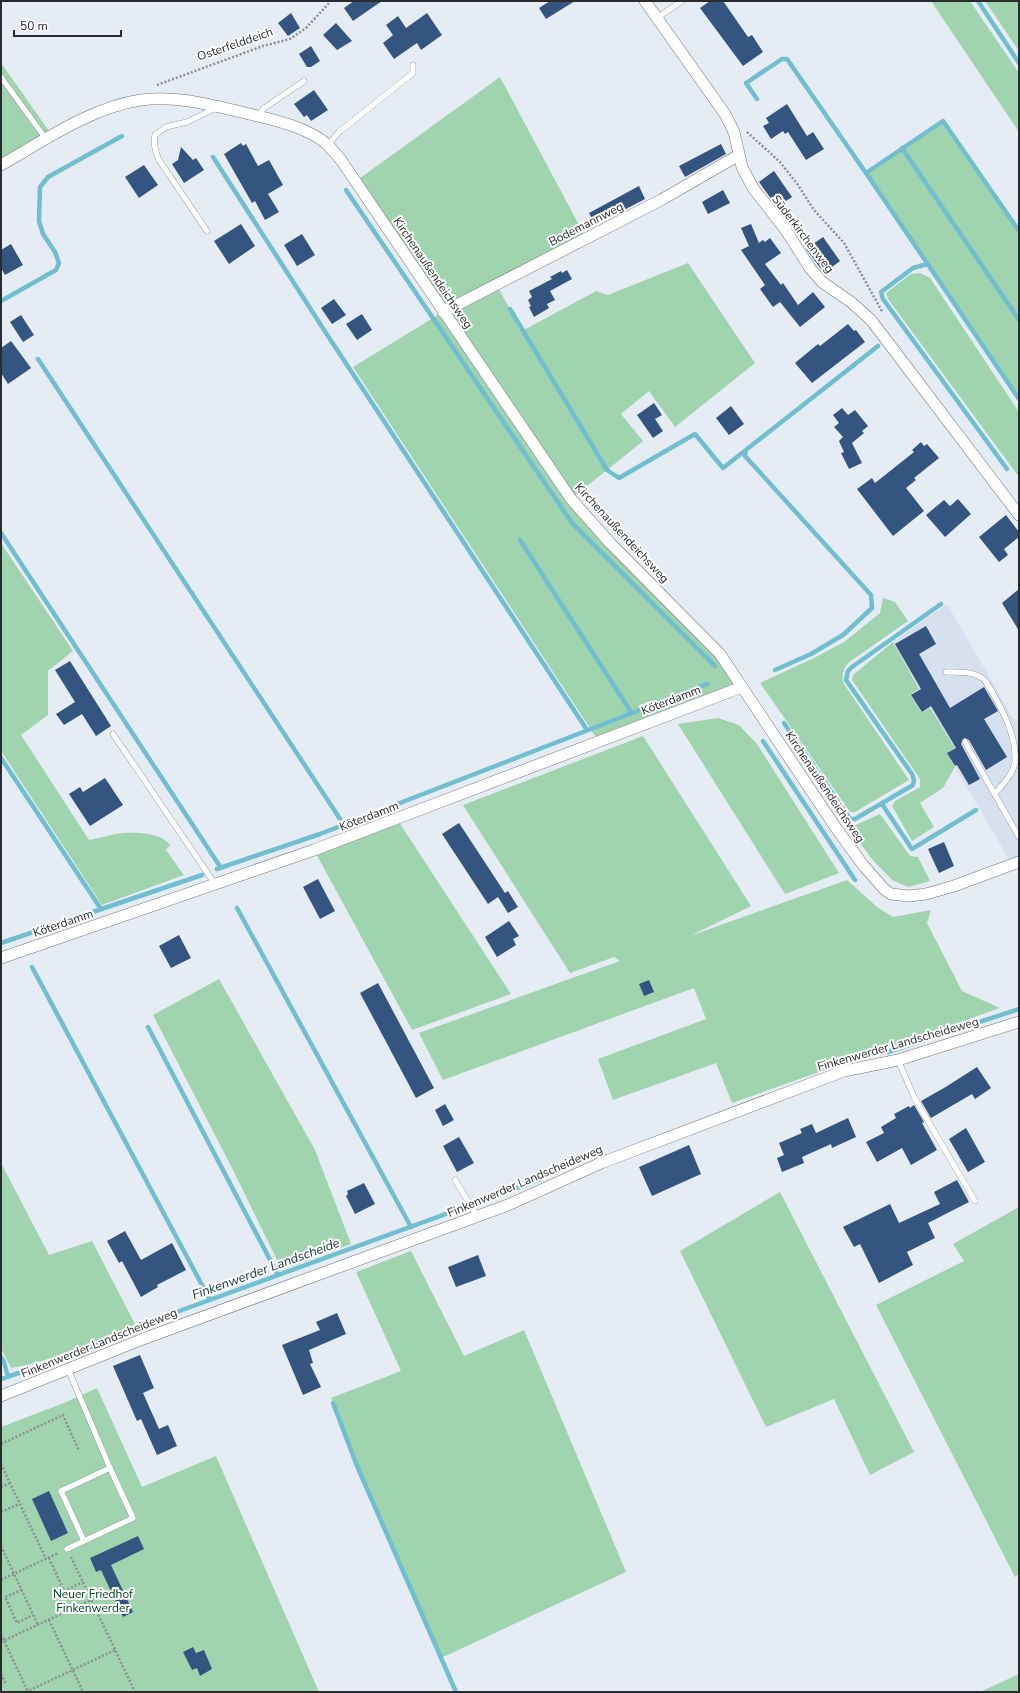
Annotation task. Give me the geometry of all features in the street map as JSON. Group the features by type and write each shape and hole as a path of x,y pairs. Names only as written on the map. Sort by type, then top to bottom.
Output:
{"street":[{"name":"Süderkirchenweg","path":"645,1 725,114 734,132 742,167 753,188 785,229 810,268 822,282 851,302 871,320 1019,515"},
{"path":"1,165 76,122 121,104 141,100 193,101 218,107"},
{"name":"Kirchenaußendeichsweg","path":"218,107 290,124 328,145 341,160 571,499 611,544 720,654 836,828 863,866 884,889 892,894 909,896 926,894 954,886 1019,862"},
{"name":"Bodemannweg","path":"443,312 668,196 739,155"},
{"name":"Köterdamm","path":"1,958 314,850 742,687"},
{"name":"Finkenwerder Landscheideweg","path":"1,1396 143,1339 476,1214 508,1205 601,1163 743,1108 844,1071 898,1060 1019,1022"}],"lane":[{"path":"657,18 682,1"},
{"path":"328,145 339,132 413,73 413,65"},
{"path":"1,77 46,139"},
{"path":"259,116 263,109 304,81"},
{"path":"207,231 159,160 155,150 154,140 155,135 166,127 187,122 218,107"},
{"path":"946,672 965,672 975,674 984,679 1008,723 1013,741 1015,762 1012,774 995,793"},
{"path":"113,734 215,885"},
{"path":"966,742 1019,837"},
{"path":"898,1060 914,1097 975,1201"},
{"path":"455,1180 476,1214"},
{"path":"67,1549 133,1518 68,1370"},
{"path":"84,1541 61,1491 110,1468"}],"path":[{"name":"Osterfelddeich","path":"141,100 151,88 294,37 306,28 331,1"},
{"path":"734,132 748,132 769,150 790,174 814,210 844,243 884,315"},
{"path":"1,1444 62,1415 79,1451"},
{"path":"1,1464 64,1591 83,1582"},
{"path":"1,1487 10,1483"},
{"path":"1,1512 20,1504"},
{"path":"1,1546 38,1625"},
{"path":"1,1580 67,1549 135,1692"},
{"path":"22,1590 5,1597 17,1623 33,1615"},
{"path":"3,1642 91,1600"},
{"path":"49,1620 83,1692"},
{"path":"1,1634 3,1642 27,1692 115,1650"},
{"path":"1,1674 5,1682 1,1684"}],"shaded area":[{"path":"947,604 1015,721 1019,719 1019,858 1010,861 947,753 955,748 930,708 922,713 910,695 919,689 893,642"}],"green space":[{"path":"931,1 970,1 1019,73 1019,132"},
{"path":"985,1 1019,1 1019,51"},
{"path":"1,63 49,131 1,159"},
{"path":"500,77 586,238 496,284 522,331 596,291 608,295 688,263 755,363 675,427 649,391 621,414 643,441 571,499 720,654 742,687 599,742 353,367 443,312 356,181"},
{"path":"943,121 1019,231 1019,399 866,173"},
{"path":"920,273 930,278 1019,412 1019,477 888,299 886,293 911,274"},
{"path":"1,543 73,651 48,671 48,715 21,735 89,840 123,833 142,833 161,838 170,845 166,850 184,875 102,905 1,751"},
{"path":"883,598 895,602 908,621 848,663 844,671 843,678 844,684 909,780 855,812 850,812 760,683 814,658 844,642 880,613"},
{"path":"893,642 919,689 910,695 922,713 930,708 955,748 947,753 955,767 943,788 920,803 934,827 912,841 892,806 895,801 920,787 920,779 852,680 853,675"},
{"path":"718,718 739,725 757,744 839,873 785,894 678,724"},
{"path":"643,736 751,906 690,936 847,880 877,907 893,917 931,910 927,923 962,991 1000,1008 732,1103 716,1063 613,1100 598,1059 706,1019 694,988 443,1080 419,1033 620,961 614,957 570,973 463,805"},
{"path":"880,814 910,856 918,857 930,881 908,887 892,880 872,859 849,828"},
{"path":"397,819 511,994 412,1030 314,850"},
{"path":"219,979 315,1150 351,1244 282,1270 232,1168 153,1015"},
{"path":"1,1163 49,1255 92,1241 135,1324 90,1344 43,1361 11,1368 1,1348"},
{"path":"780,1192 914,1452 870,1475 834,1399 766,1427 680,1251"},
{"path":"1019,1207 1019,1574 1015,1577 876,1305 964,1261 953,1244"},
{"path":"411,1251 464,1356 524,1330 626,1572 441,1658 357,1466 331,1398 401,1371 356,1272"},
{"name":"Neuer Friedhof Finkenwerder","path":"97,1388 142,1487 216,1456 319,1692 1,1692 1,1427 64,1403"},
{"path":"1019,1674 1019,1692 980,1692"}],"building":[{"path":"354,1 382,1 353,21 344,8"},
{"path":"550,1 575,1 546,19 539,8"},
{"path":"710,1 723,1 748,37 752,35 763,52 743,66 700,8"},
{"path":"291,13 300,28 288,36 278,23"},
{"path":"427,13 442,35 421,50 417,43 394,59 383,43 393,35 386,25 398,16 406,28"},
{"path":"336,23 352,41 337,50 323,35"},
{"path":"311,46 320,61 311,67 307,67 299,54"},
{"path":"314,90 328,110 311,121 307,115 304,117 294,104"},
{"path":"787,104 807,136 813,132 824,149 806,160 788,132 785,134 783,131 771,139 763,126 769,123 766,118"},
{"path":"241,143 243,146 246,144 258,166 269,160 283,185 268,194 279,212 265,220 255,201 252,203 224,154"},
{"path":"721,144 726,154 685,177 679,166"},
{"path":"181,147 193,160 196,158 204,170 184,183 172,164 178,160"},
{"path":"144,165 158,185 139,198 125,177"},
{"path":"774,171 792,197 777,207 759,182"},
{"path":"639,186 645,199 595,225 589,213"},
{"path":"723,190 730,203 708,214 702,202"},
{"path":"241,224 255,246 229,264 214,241"},
{"path":"751,224 759,243 763,240 765,242 770,238 781,253 765,264 781,285 783,283 798,305 813,292 825,307 800,327 780,302 773,307 760,289 765,285 741,250 749,246 741,228"},
{"path":"302,234 315,255 297,266 284,245"},
{"path":"823,237 840,261 824,273 806,249"},
{"path":"11,244 23,265 5,275 1,268 1,250"},
{"path":"567,270 572,279 550,291 555,300 547,304 549,308 534,317 529,307 531,306 528,300 532,297 529,291 552,279 550,277 561,271 562,273"},
{"path":"334,299 346,315 332,324 321,308"},
{"path":"362,314 372,330 357,340 346,324"},
{"path":"21,315 34,335 23,342 10,322"},
{"path":"848,324 854,331 856,330 865,342 812,383 795,363 818,344 820,346"},
{"path":"11,341 31,368 8,384 1,373 1,348"},
{"path":"654,403 662,415 655,419 663,431 653,438 637,415"},
{"path":"731,406 744,424 729,435 716,418"},
{"path":"842,408 848,415 855,410 868,426 862,431 864,433 852,443 862,463 849,469 841,453 844,452 839,441 843,437 834,427 839,423 833,415"},
{"path":"921,442 924,446 927,444 939,458 914,478 916,480 906,488 924,511 893,536 857,489 872,478 875,483 914,452 912,450"},
{"path":"958,499 971,514 945,537 926,515 944,500 950,506"},
{"path":"1006,515 1019,532 1019,537 1004,549 1008,555 999,562 979,537"},
{"path":"1019,589 1019,631 1002,603"},
{"path":"926,626 936,644 919,654 950,708 984,687 998,711 984,719 1007,757 986,770 969,740 965,738 963,739 961,744 980,779 969,785 957,765 955,766 947,753 956,748 931,706 922,712 911,695 921,689 895,644"},
{"path":"70,661 111,726 96,736 82,714 64,725 56,714 75,702 55,670"},
{"path":"105,778 123,805 90,826 69,794 80,787 83,792"},
{"path":"459,823 505,893 508,891 518,907 508,913 498,897 488,904 442,834"},
{"path":"944,842 954,866 939,873 928,849"},
{"path":"318,879 335,911 320,919 303,887"},
{"path":"509,921 519,936 513,939 516,945 497,957 485,937"},
{"path":"179,935 191,958 171,968 159,946"},
{"path":"649,980 654,992 644,996 639,984"},
{"path":"378,983 434,1088 416,1098 360,993"},
{"path":"977,1067 991,1088 975,1099 972,1094 931,1118 921,1101"},
{"path":"445,1104 454,1120 443,1126 435,1110"},
{"path":"914,1105 937,1150 911,1165 902,1148 877,1162 866,1142 884,1133 881,1127 896,1118 894,1114"},
{"path":"848,1118 856,1137 832,1148 831,1144 802,1157 804,1163 782,1172 777,1158 784,1155 779,1143 802,1133 800,1129 812,1124 816,1133"},
{"path":"966,1128 985,1162 968,1172 949,1139"},
{"path":"459,1137 474,1163 457,1172 443,1146"},
{"path":"689,1145 701,1174 652,1196 639,1167"},
{"path":"957,1180 969,1202 928,1223 935,1238 907,1252 913,1265 879,1283 860,1244 854,1247 843,1227 890,1204 899,1223 940,1204 934,1192"},
{"path":"364,1183 375,1204 355,1214 346,1196 348,1194 347,1191"},
{"path":"125,1231 141,1260 172,1243 186,1270 157,1285 158,1287 141,1297 122,1261 119,1263 107,1241"},
{"path":"478,1255 486,1276 456,1287 448,1267"},
{"path":"337,1313 346,1334 309,1350 313,1363 310,1364 321,1387 303,1395 282,1345 320,1330 316,1322"},
{"path":"140,1355 154,1388 143,1393 159,1429 168,1425 177,1446 157,1455 141,1419 137,1421 113,1366"},
{"path":"49,1491 68,1533 51,1541 32,1499"},
{"path":"138,1536 144,1549 111,1565 133,1612 123,1617 101,1570 96,1572 90,1558"},
{"path":"193,1647 196,1653 204,1650 212,1669 200,1676 197,1668 192,1670 183,1652"}],"waterway":[{"path":"978,1 1019,63"},
{"path":"757,99 746,83 782,59 787,59 866,173 943,121 1019,231"},
{"path":"1,301 56,270 59,263 55,252 43,234 39,221 40,187 48,177 122,136"},
{"path":"902,148 1019,320"},
{"path":"213,157 326,333 587,730"},
{"path":"866,173 1019,399"},
{"path":"346,190 572,523 715,666"},
{"path":"927,264 913,268 881,292 883,299 1007,469"},
{"path":"510,309 607,470 619,478 695,434 723,468 878,346"},
{"path":"38,359 344,825"},
{"path":"746,450 745,456 871,595 872,608 843,635 811,654 775,670"},
{"path":"1,533 221,868"},
{"path":"520,540 631,712"},
{"path":"784,723 850,819 855,819 913,785 914,780 912,774 846,680 848,671 852,667 941,604"},
{"path":"217,869 320,834 707,684"},
{"path":"763,741 855,880"},
{"path":"1,758 101,909"},
{"path":"882,804 912,849 976,810"},
{"path":"1,943 202,875"},
{"path":"237,908 411,1227"},
{"path":"32,967 210,1300"},
{"name":"Finkenwerder Landscheide","path":"888,1052 1019,1009"},
{"path":"148,1027 278,1275"},
{"name":"Finkenwerder Landscheide","path":"1,1379 63,1358 182,1310 539,1180"},
{"path":"1,1357 8,1377"},
{"path":"333,1403 357,1466 456,1692"}]}
